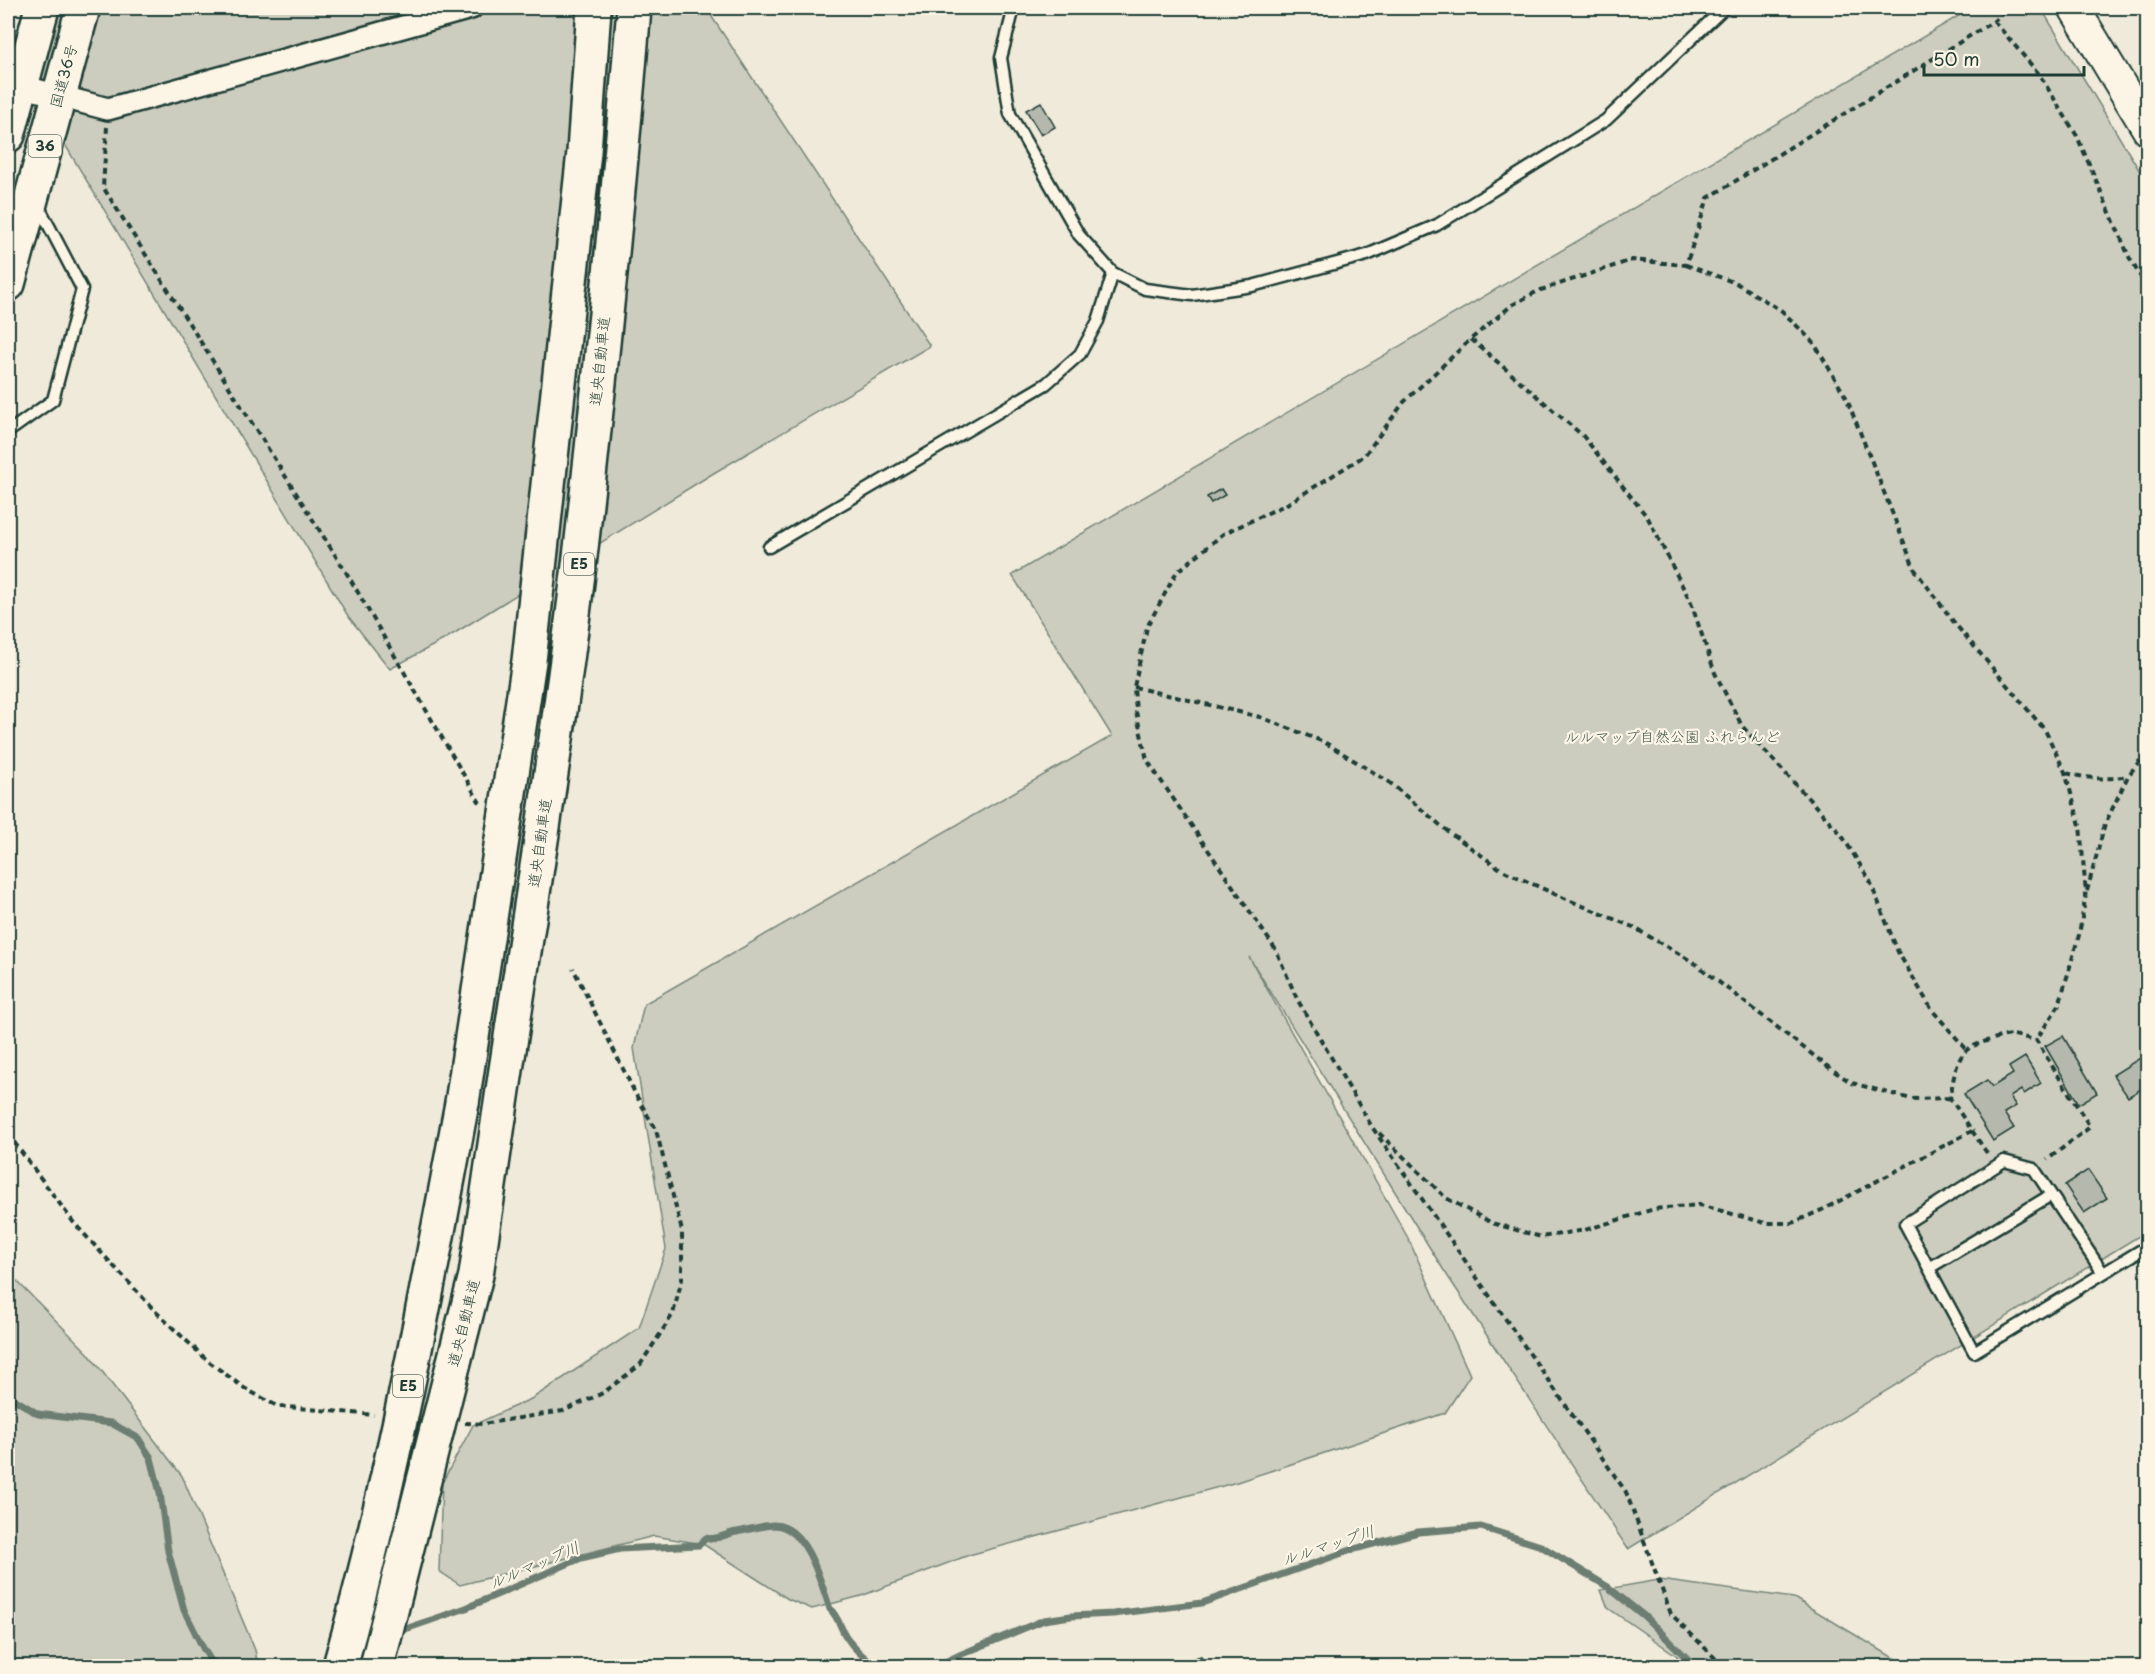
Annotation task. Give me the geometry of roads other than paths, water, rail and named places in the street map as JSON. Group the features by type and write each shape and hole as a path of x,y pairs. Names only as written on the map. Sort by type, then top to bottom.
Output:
{"highway":[{"name":"36","path":"8,135 42,8"},
{"name":"国道36号","path":"8,284 82,8"},
{"name":"E5","path":"340,1666 363,1583 403,1410 462,1103 529,661 584,152 594,8"},
{"name":"道央自動車道","path":"377,1666 476,1275 564,678 584,523 621,162 634,8"}],"street":[{"path":"21,86 108,109 471,8"},
{"path":"2074,8 2148,130"}],"lane":[{"path":"1014,8 1000,58 1010,114 1079,235 1113,273 1145,289 1192,295 1252,286 1367,255 1437,225 1606,120 1724,8"},
{"path":"8,432 53,400 82,289 32,194"},
{"path":"769,547 1046,384 1080,354 1098,321 1113,273"},
{"path":"2103,1273 2034,1169 2004,1161 1905,1224 1974,1352 2148,1246"},
{"path":"1929,1268 2051,1195"}],"waterway":[{"name":"ルルマップ川","path":"8,1388 14,1399 38,1414 111,1423 138,1438 151,1458 160,1493 168,1551 184,1610 211,1661 220,1666"},
{"name":"ルルマップ川","path":"397,1632 466,1608 581,1558 620,1549 699,1545 706,1538 774,1525 786,1528 804,1545 817,1571 830,1609 845,1635 859,1652 876,1666"},
{"name":"ルルマップ川","path":"937,1666 1044,1620 1202,1603 1351,1550 1418,1532 1481,1527 1541,1546 1608,1587 1644,1616 1695,1666"},
{"name":"ルルマップ川","path":"311,1666 331,1659"}],"park label":[{"name":"ルルマップ自然公園 ふれらんど","path":"1672,737"}]}
